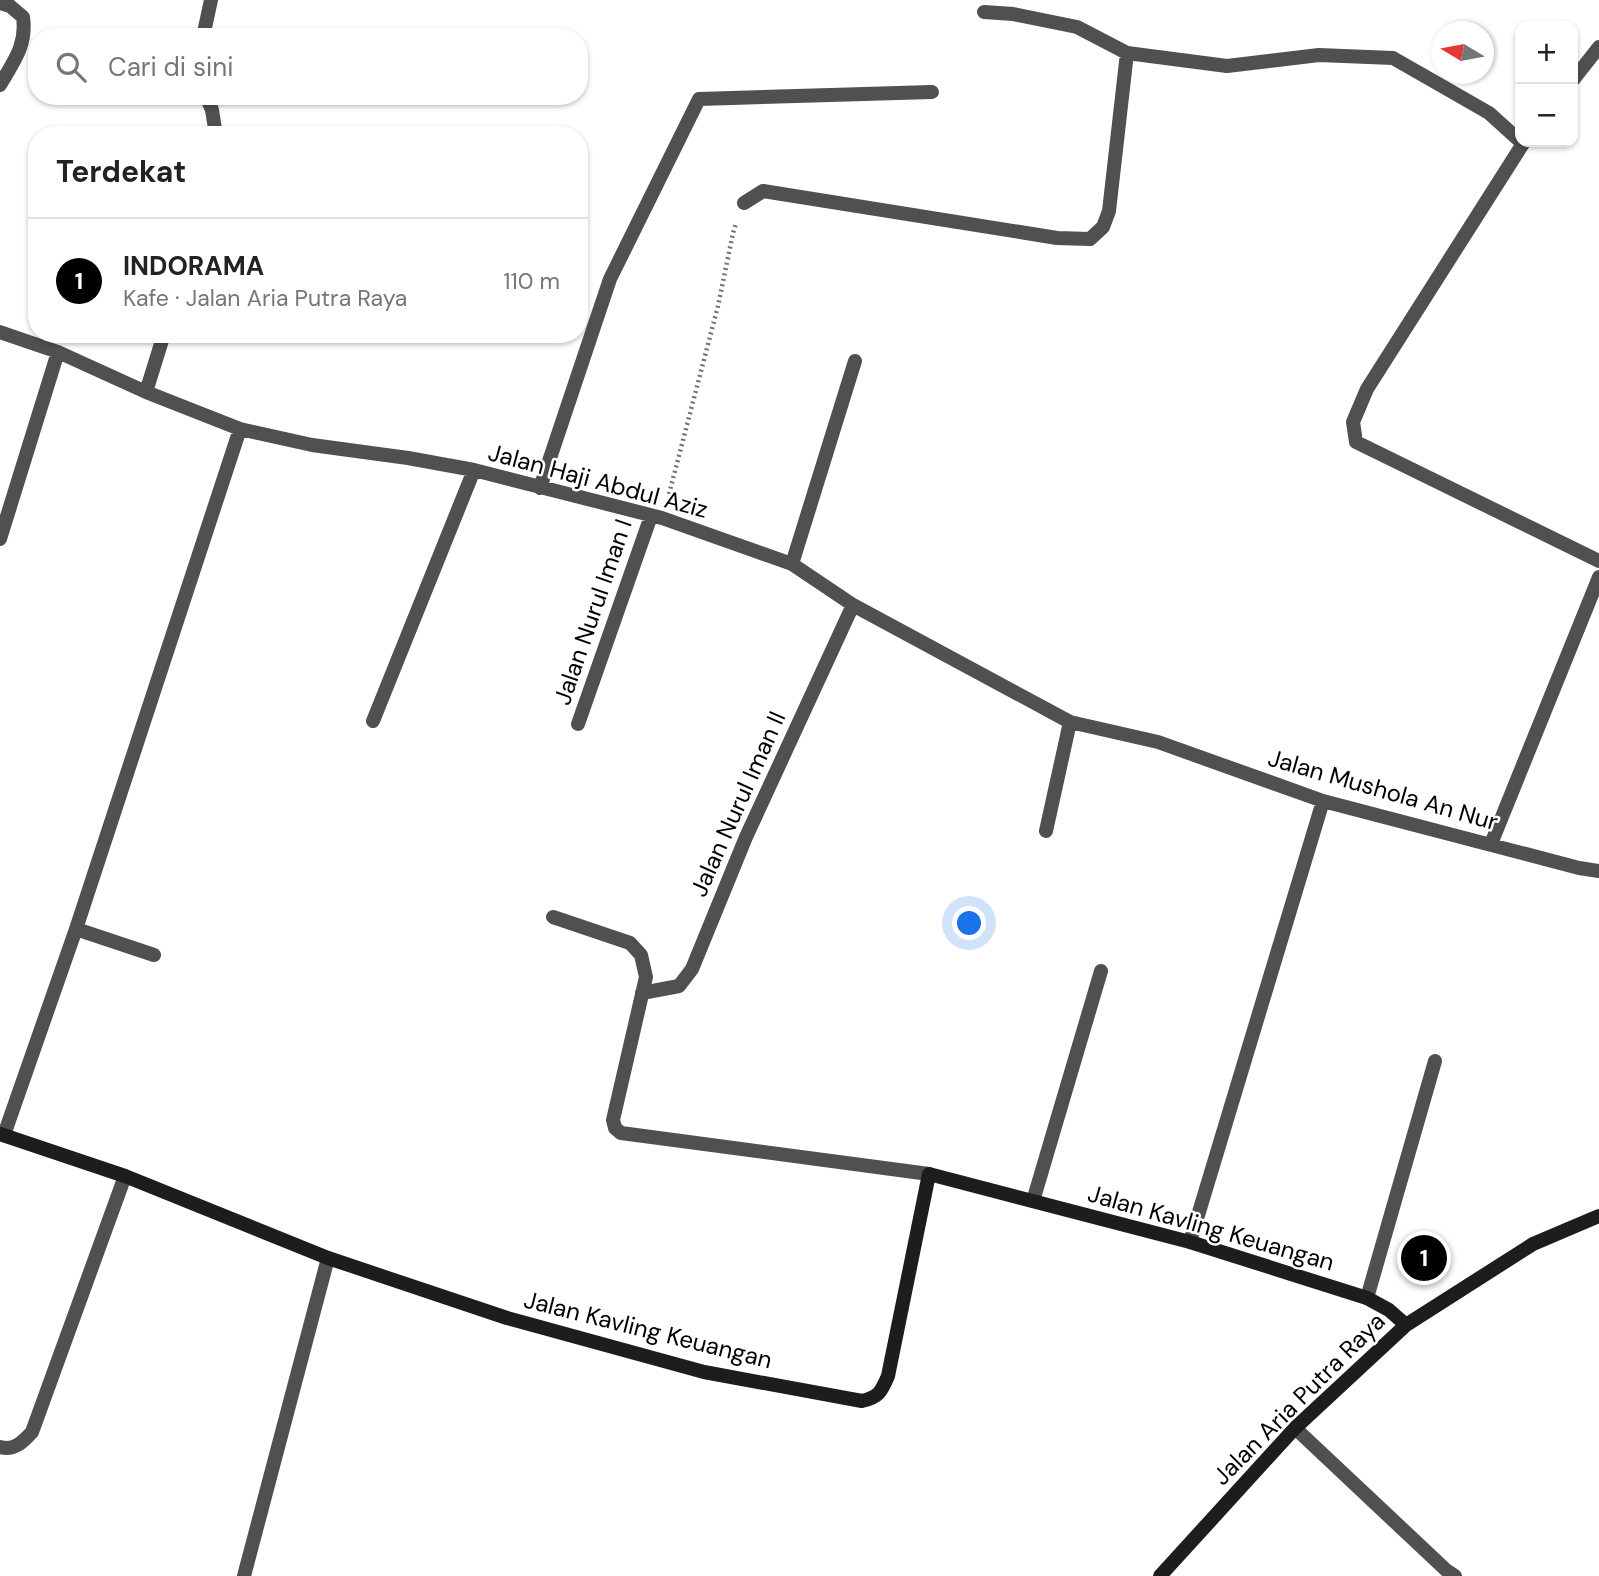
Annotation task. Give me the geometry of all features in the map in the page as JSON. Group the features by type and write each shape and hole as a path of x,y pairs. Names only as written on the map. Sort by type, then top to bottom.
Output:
{"street":[{"path":"205,28 211,0"},
{"path":"0,3 10,6 23,17 25,32 19,52 0,85"},
{"path":"984,12 1013,14 1077,27 1128,53 1227,66 1319,55 1394,58 1489,113 1515,136"},
{"path":"1578,74 1599,47"},
{"path":"744,203 763,191 1057,238 1090,239 1104,227 1109,211 1128,53"},
{"path":"540,488 610,279 699,99 932,92"},
{"path":"210,105 215,126"},
{"path":"1519,147 1367,389 1353,422 1356,442 1599,561"},
{"name":"Jalan Haji Abdul Aziz","path":"0,331 28,341"},
{"name":"Jalan Haji Abdul Aziz","path":"33,343 240,429 312,445 474,470 657,517 792,564 853,605 1070,722 1158,742"},
{"path":"146,392 161,343"},
{"path":"0,539 58,352"},
{"path":"792,564 855,361"},
{"path":"2,1134 76,929 240,429"},
{"path":"373,721 474,470"},
{"name":"Jalan Nurul Iman I","path":"578,724 657,517"},
{"path":"1491,844 1599,577"},
{"name":"Jalan Nurul Iman II","path":"642,993 679,986 692,969 747,836 853,605"},
{"path":"1046,831 1070,722"},
{"name":"Jalan Mushola An Nur","path":"1158,742 1323,801 1599,871"},
{"path":"1190,1242 1323,801"},
{"path":"553,917 630,943 641,955 646,977 613,1120 615,1128 621,1133 929,1174"},
{"path":"76,929 154,954"},
{"path":"1033,1201 1101,971"},
{"path":"1367,1298 1435,1061"},
{"name":"Jalan Kavling Keuangan","path":"2,1134 125,1175 328,1258 507,1318 691,1369 862,1401 875,1398 888,1376 929,1174 1190,1242 1367,1298 1389,1310 1406,1325"},
{"path":"0,1447 7,1449 21,1444 32,1432 125,1175"},
{"name":"Jalan Aria Putra Raya","path":"1160,1576 1296,1428 1406,1325 1533,1244 1599,1216"},
{"path":"244,1576 328,1258"},
{"path":"1296,1428 1455,1576"}],"path":[{"path":"657,517 718,306 733,233 744,203"}],"place":[{"name":"INDORAMA","path":"1424,1258"}]}
